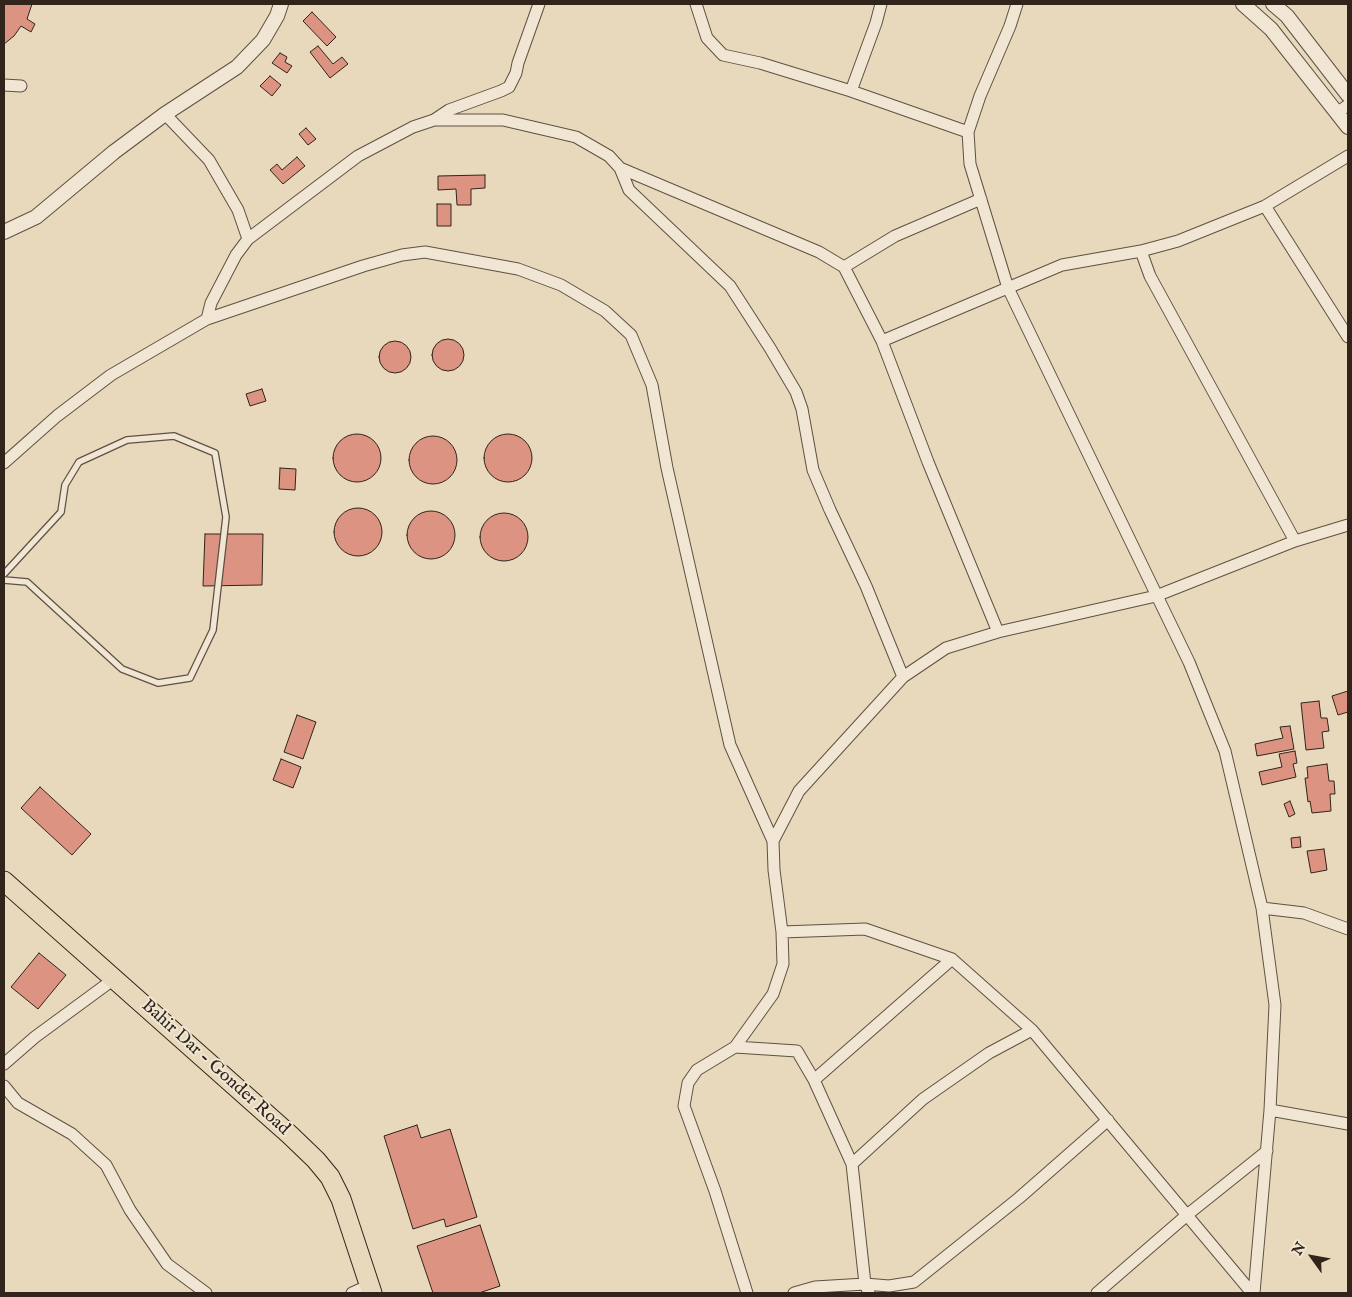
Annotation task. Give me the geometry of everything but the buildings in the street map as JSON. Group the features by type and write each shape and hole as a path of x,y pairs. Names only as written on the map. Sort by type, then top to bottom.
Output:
{"highway":[{"name":"Bahir Dar - Gonder Road","path":"5,884 316,1160 330,1177 341,1199 371,1289"}],"street":[{"path":"4,232 36,217 114,152 165,114 237,67 263,40 277,16 281,4"},
{"path":"434,120 449,110 509,87 516,73 539,4"},
{"path":"696,4 707,38 723,55 760,63 851,91 968,132"},
{"path":"851,91 882,4"},
{"path":"1017,4 1010,26 980,96 968,132 970,164 1008,288 1189,662 1225,752 1262,908 1275,1004 1267,1151 1253,1293"},
{"path":"1243,4 1271,29 1343,109 1348,127"},
{"path":"1273,4 1287,16 1348,96"},
{"path":"4,85 21,86"},
{"path":"165,114 209,160 238,210 248,239"},
{"path":"207,318 211,303 236,255 248,239 358,156 413,126 434,120 503,120 576,137 609,156 620,168 629,190 730,286 770,348 796,392 802,409 814,470 904,677"},
{"path":"882,341 1062,265 1141,251 1178,241 1264,206 1348,156"},
{"path":"620,168 819,252 844,267 882,341 928,462 998,632"},
{"path":"844,267 895,236 981,199"},
{"path":"1264,206 1348,337"},
{"path":"1141,251 1150,276 1295,540"},
{"path":"4,463 57,416 111,375 207,318 363,266 402,255 425,252 518,269 561,285 605,310 631,335 652,385 667,468 730,746 773,841 774,870 782,932 783,964 772,994 735,1046 697,1070 688,1083 684,1106 715,1191 747,1293"},
{"path":"773,841 798,791 904,677 946,648 998,632 1156,596 1295,540 1348,525"},
{"path":"1262,908 1304,913 1348,929"},
{"path":"782,932 865,929 952,959 1032,1030 1253,1293"},
{"path":"814,1080 952,959"},
{"path":"4,1064 35,1038 114,979"},
{"path":"852,1164 922,1099 989,1053 1032,1030"},
{"path":"735,1046 797,1052 814,1080 852,1164 867,1288"},
{"path":"4,1086 18,1104 72,1134 106,1165 130,1210 167,1264 206,1293"},
{"path":"1270,1110 1348,1124"},
{"path":"794,1293 815,1287 867,1288 914,1282 1019,1198 1108,1120"},
{"path":"1097,1293 1187,1215 1267,1151"},
{"path":"352,1293 371,1289"}],"lane":[{"path":"4,574 61,512 65,485 79,462 127,440 174,436 215,453 226,517 214,630 190,678 158,683 122,669 27,582 4,580"}]}
